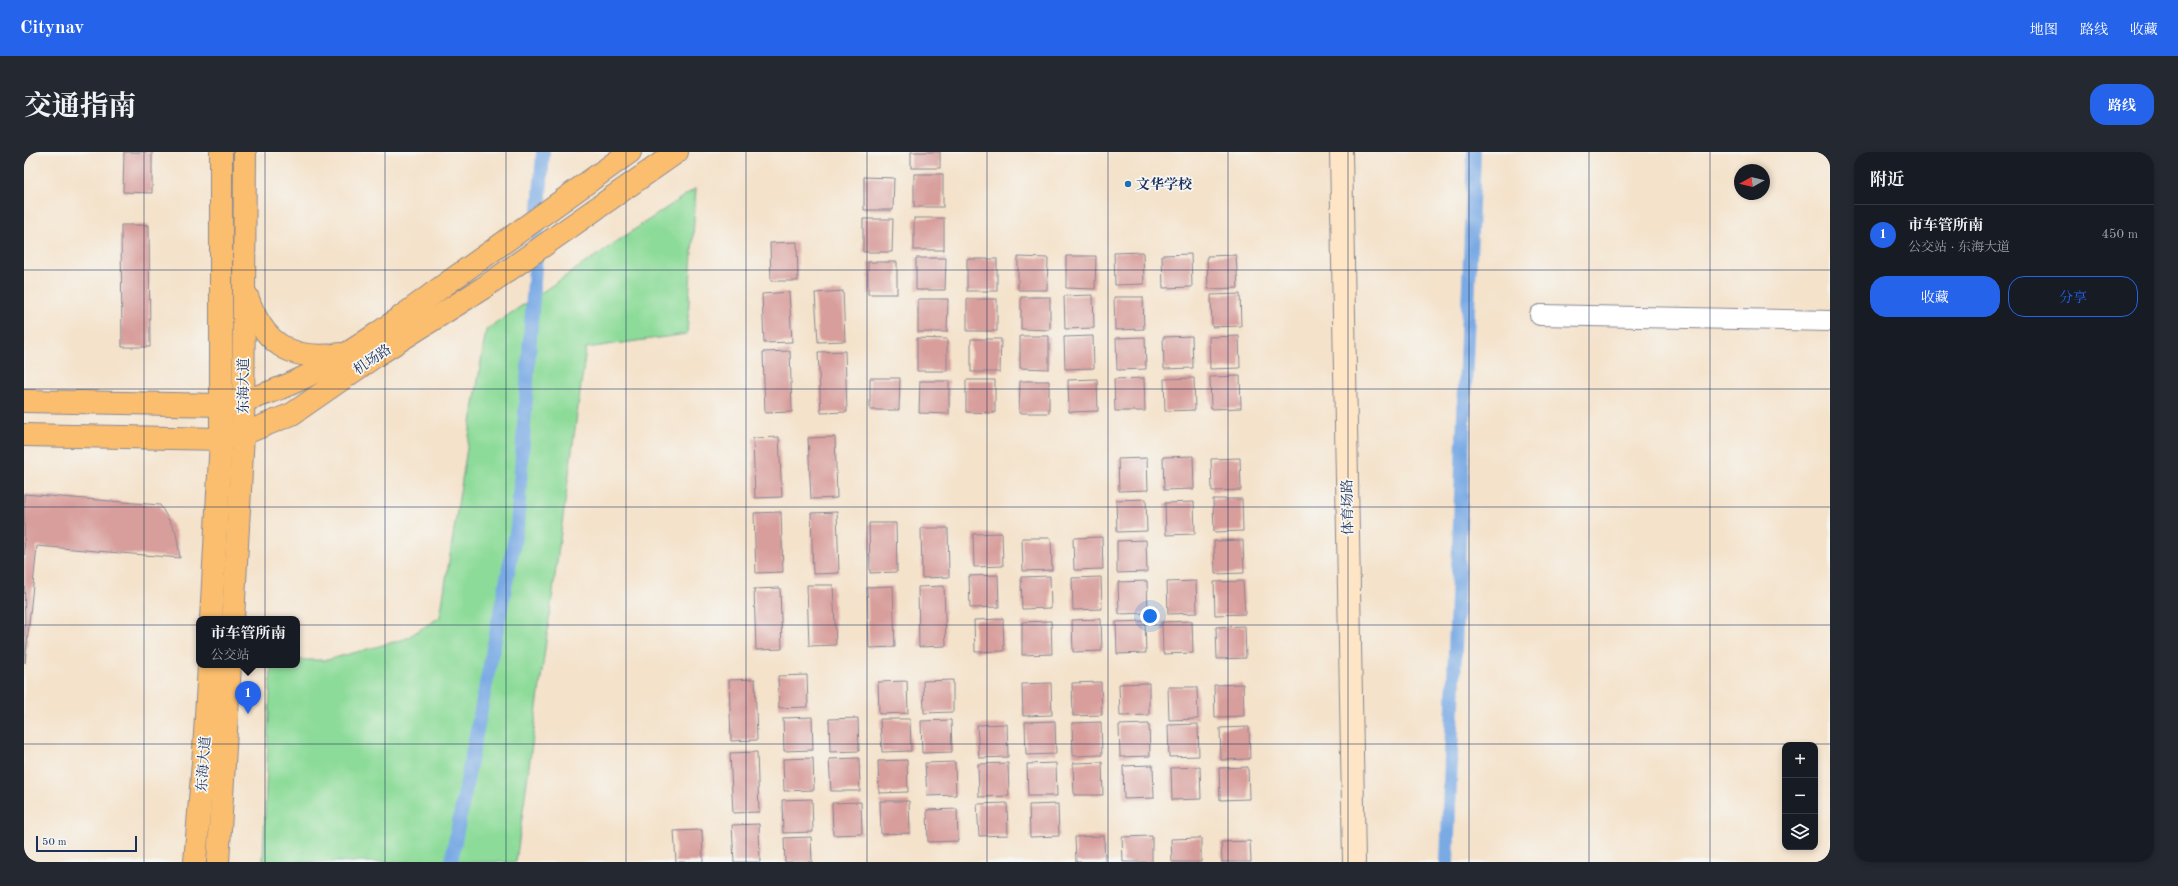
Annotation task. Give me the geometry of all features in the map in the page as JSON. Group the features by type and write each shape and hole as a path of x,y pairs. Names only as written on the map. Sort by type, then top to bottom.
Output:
{"main road":[{"name":"东海大道","path":"211,616 221,439 220,152"},
{"name":"东海大道","path":"233,616 243,434 242,402 245,152"},
{"name":"机场路","path":"24,402 220,405 242,402 295,383 371,337 630,152"},
{"name":"机场路","path":"24,435 221,439 243,434 292,414 380,353 483,288 677,152"},
{"name":"体育场路","path":"1341,152 1354,862"},
{"path":"244,287 251,309 263,332 283,349 303,355 323,356 345,353"},
{"name":"东海大道","path":"195,862 209,668"},
{"name":"东海大道","path":"218,862 230,668"}],"street":[{"path":"1540,315 1830,321"}],"green space":[{"path":"696,188 687,334 586,348 516,862 263,862 271,668 300,668 300,660 327,660 405,639 440,617 486,330"}],"building":[{"path":"124,152 152,152 152,193 123,192"},
{"path":"911,152 940,152 940,168 911,168"},
{"path":"914,174 943,174 943,207 914,207"},
{"path":"864,177 894,178 893,210 864,210"},
{"path":"914,218 944,218 944,250 914,250"},
{"path":"863,219 893,219 892,252 863,252"},
{"path":"121,225 149,225 150,347 122,347"},
{"path":"797,242 798,281 771,281 770,243"},
{"path":"1143,252 1144,284 1115,285 1114,253"},
{"path":"1191,254 1192,287 1163,288 1162,255"},
{"path":"1236,255 1238,288 1208,289 1207,256"},
{"path":"1066,256 1096,256 1095,289 1066,288"},
{"path":"1018,257 1048,258 1047,290 1018,290"},
{"path":"916,258 946,258 945,290 916,290"},
{"path":"967,259 997,259 997,291 967,291"},
{"path":"868,262 897,262 897,294 868,294"},
{"path":"843,291 845,341 818,342 815,293"},
{"path":"789,292 792,342 764,343 762,294"},
{"path":"1240,294 1241,326 1212,327 1211,295"},
{"path":"1093,295 1094,328 1065,329 1064,296"},
{"path":"1021,297 1050,297 1050,330 1021,329"},
{"path":"1114,297 1143,297 1144,329 1115,330"},
{"path":"918,299 948,299 947,332 918,332"},
{"path":"967,299 997,299 997,331 967,331"},
{"path":"1020,336 1049,336 1049,369 1020,368"},
{"path":"1093,336 1094,368 1065,369 1064,337"},
{"path":"1192,336 1193,368 1164,369 1163,337"},
{"path":"1239,336 1240,368 1210,369 1209,337"},
{"path":"1145,337 1146,369 1117,370 1116,338"},
{"path":"917,338 947,339 947,371 917,371"},
{"path":"971,339 1001,339 1000,372 971,372"},
{"path":"790,351 792,412 765,413 763,352"},
{"path":"845,351 847,412 821,413 818,352"},
{"path":"1240,376 1241,408 1211,409 1210,377"},
{"path":"870,378 900,378 899,410 870,410"},
{"path":"1144,378 1145,411 1115,411 1114,379"},
{"path":"1194,378 1195,410 1165,411 1164,379"},
{"path":"1097,379 1098,411 1069,412 1068,380"},
{"path":"966,380 995,380 995,413 966,412"},
{"path":"920,381 949,381 949,414 919,413"},
{"path":"1020,381 1049,381 1049,413 1019,413"},
{"path":"779,437 782,497 755,498 753,438"},
{"path":"835,437 837,498 811,499 808,438"},
{"path":"1193,456 1194,489 1164,490 1163,457"},
{"path":"1147,458 1148,490 1119,491 1118,459"},
{"path":"1240,458 1241,490 1212,491 1211,459"},
{"path":"24,494 160,505 176,532 180,558 37,546 25,663"},
{"path":"1146,499 1147,531 1117,532 1116,500"},
{"path":"1213,499 1242,499 1243,531 1214,532"},
{"path":"1194,502 1195,534 1166,535 1165,503"},
{"path":"781,512 783,572 756,573 754,513"},
{"path":"837,512 839,573 813,574 811,513"},
{"path":"869,523 896,523 897,572 870,573"},
{"path":"921,528 948,528 949,577 922,578"},
{"path":"1002,533 1003,566 974,567 973,534"},
{"path":"1102,537 1103,569 1074,570 1073,538"},
{"path":"1022,538 1051,538 1052,570 1023,571"},
{"path":"1146,540 1147,572 1117,573 1117,541"},
{"path":"1243,540 1244,573 1215,574 1214,541"},
{"path":"998,575 999,607 970,608 969,576"},
{"path":"1050,576 1051,608 1022,609 1021,577"},
{"path":"1101,577 1102,609 1073,610 1072,578"},
{"path":"1147,581 1148,613 1119,614 1118,582"},
{"path":"1196,581 1197,613 1168,614 1167,582"},
{"path":"1243,581 1245,614 1215,615 1214,582"},
{"path":"807,585 833,585 836,645 809,646"},
{"path":"893,586 895,647 869,648 867,587"},
{"path":"944,586 946,646 919,647 918,587"},
{"path":"780,588 782,649 756,650 754,589"},
{"path":"1003,619 1004,651 975,652 974,620"},
{"path":"1101,619 1102,651 1073,652 1072,620"},
{"path":"1051,621 1052,654 1022,655 1022,622"},
{"path":"1145,621 1146,653 1117,654 1116,622"},
{"path":"1192,621 1193,653 1163,654 1162,622"},
{"path":"1245,626 1246,658 1217,659 1216,627"},
{"path":"807,675 808,707 779,708 778,676"},
{"path":"755,679 757,740 731,741 729,680"},
{"path":"953,680 953,712 924,713 923,681"},
{"path":"907,681 908,713 879,714 878,682"},
{"path":"1101,682 1102,715 1073,716 1072,683"},
{"path":"1051,683 1052,715 1023,716 1022,684"},
{"path":"1149,683 1149,715 1120,716 1119,684"},
{"path":"1243,684 1244,716 1215,717 1214,685"},
{"path":"1168,687 1197,687 1198,719 1169,720"},
{"path":"812,717 813,750 784,751 783,718"},
{"path":"858,718 859,751 830,752 829,719"},
{"path":"880,719 910,719 911,751 882,752"},
{"path":"951,720 952,752 922,753 921,721"},
{"path":"1055,721 1056,754 1026,755 1025,722"},
{"path":"1101,722 1102,755 1073,756 1072,723"},
{"path":"1007,724 1008,757 979,758 977,725"},
{"path":"1149,724 1150,756 1120,757 1119,725"},
{"path":"1198,724 1199,756 1169,757 1168,725"},
{"path":"1249,727 1250,759 1221,760 1220,728"},
{"path":"757,752 759,812 733,813 730,753"},
{"path":"813,758 814,790 784,791 783,759"},
{"path":"859,758 860,791 831,791 829,759"},
{"path":"907,760 908,792 879,793 878,761"},
{"path":"955,762 956,795 927,796 925,763"},
{"path":"1102,762 1103,795 1074,795 1073,763"},
{"path":"1008,763 1009,796 979,797 978,764"},
{"path":"1056,763 1057,796 1028,796 1027,764"},
{"path":"1153,765 1154,798 1124,799 1123,766"},
{"path":"1200,767 1201,799 1172,800 1171,768"},
{"path":"1248,767 1249,799 1220,800 1219,768"},
{"path":"812,799 813,832 783,833 782,800"},
{"path":"880,801 909,801 910,833 881,834"},
{"path":"861,802 862,834 833,835 832,803"},
{"path":"1007,803 1008,835 979,836 977,804"},
{"path":"1058,804 1059,836 1030,837 1029,805"},
{"path":"957,809 958,841 928,842 927,810"},
{"path":"759,824 760,862 734,862 732,825"},
{"path":"702,830 703,862 676,862 674,831"},
{"path":"1104,836 1105,862 1076,862 1075,837"},
{"path":"1152,836 1152,862 1123,862 1122,837"},
{"path":"811,837 812,862 785,862 784,838"},
{"path":"1201,838 1201,862 1172,862 1171,839"},
{"path":"1250,841 1251,862 1222,862 1221,842"}],"waterway":[{"path":"451,862 517,527 543,152"},
{"path":"1447,862 1474,152"}],"place":[{"name":"文华学校","path":"1128,184"},
{"name":"市车管所南","path":"248,714"}]}
